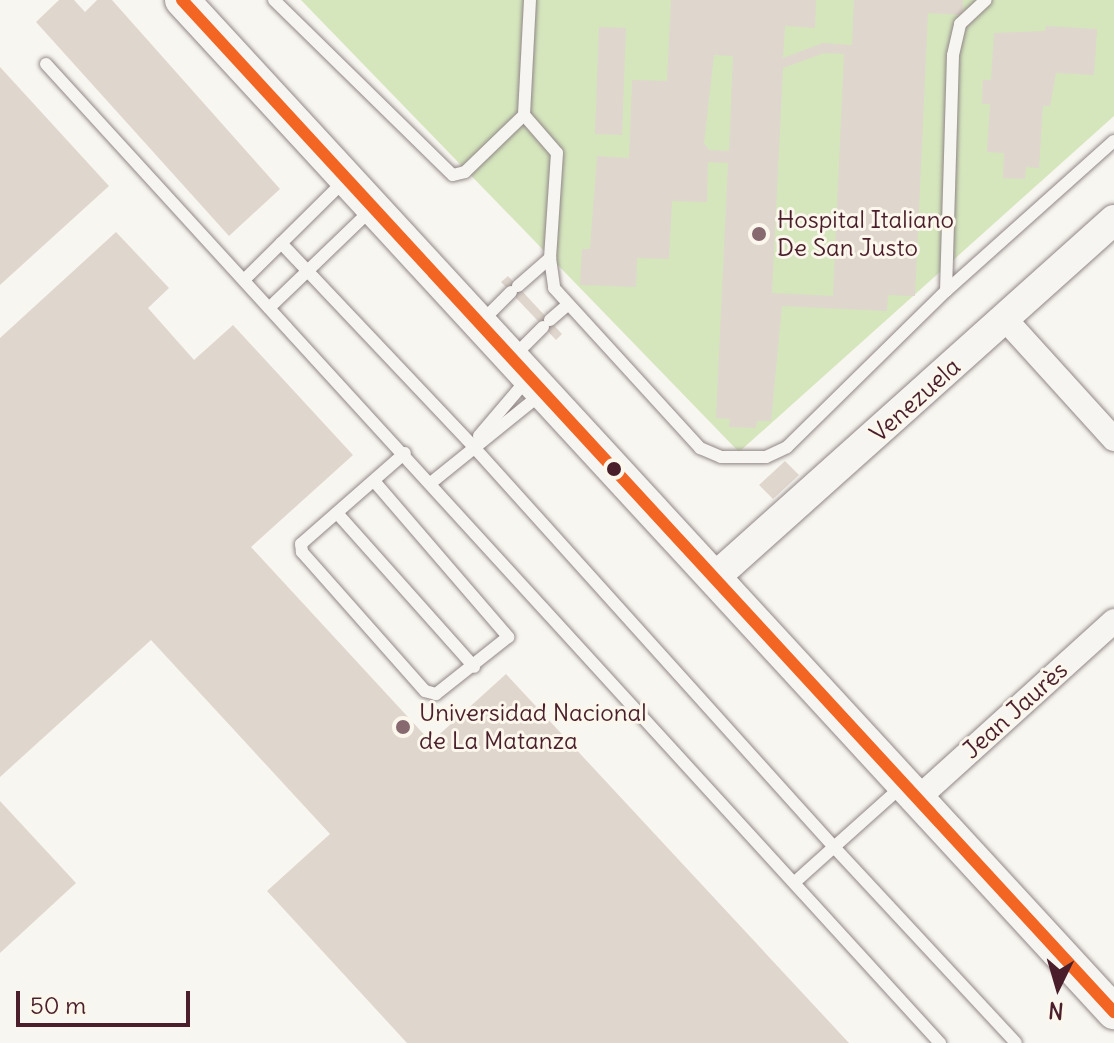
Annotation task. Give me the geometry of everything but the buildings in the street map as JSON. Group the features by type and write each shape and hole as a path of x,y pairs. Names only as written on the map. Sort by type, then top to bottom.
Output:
{"main road":[{"path":"182,0 1114,1012"}],"street":[{"name":"Venezuela","path":"713,579 1114,220"},
{"path":"1005,319 1114,439"},
{"name":"Jean Jaurès","path":"910,793 1114,621"}],"lane":[{"path":"274,0 453,175 465,172 524,115"},
{"path":"530,0 524,115 533,130 557,153 550,258 554,288 700,448 721,457 744,459 787,447 946,291 1114,141"},
{"path":"946,291 953,55 960,24 986,0"},
{"path":"46,64 432,482 940,1043"},
{"path":"244,280 345,180"},
{"path":"269,308 372,209"},
{"path":"281,243 472,445 834,847 1016,1043"},
{"path":"480,324 550,258"},
{"path":"432,482 472,445 528,376 546,324 567,305"},
{"path":"472,445 528,376"},
{"path":"374,481 508,637 474,667 436,694 425,691 414,680 302,552 301,544 405,453"},
{"path":"337,513 474,667"},
{"path":"795,882 834,847 910,793"}],"green space":[{"name":"Hospital Italiano De San Justo","path":"301,0 1114,0 1114,116 739,452"}],"transit line":[{"path":"182,0 1114,1012"}],"place":[{"name":"Hospital Italiano De San Justo","path":"759,234"},
{"name":"Universidad Nacional de La Matanza","path":"403,727"}]}
